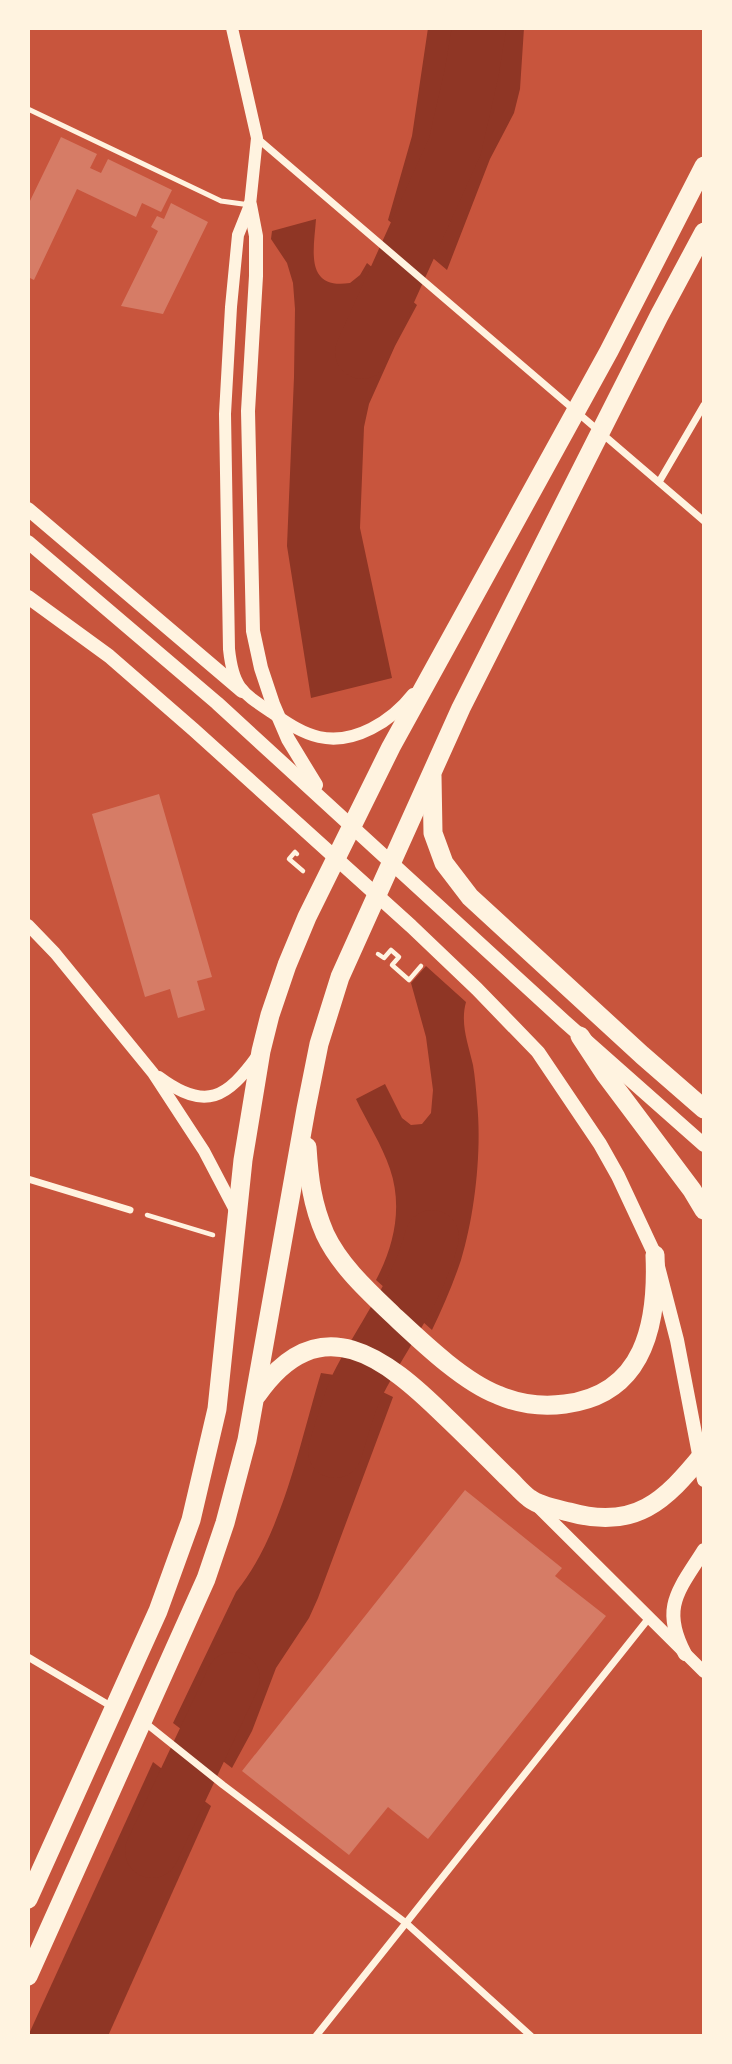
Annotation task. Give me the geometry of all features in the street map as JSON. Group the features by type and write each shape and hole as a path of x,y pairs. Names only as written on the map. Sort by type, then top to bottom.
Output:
{"highway":[{"path":"28,1899 158,1611 191,1520 217,1409 243,1160 261,1051 287,965 307,917 386,759 609,351 704,166"},
{"path":"28,1976 206,1580 237,1480 319,1044 340,977 461,708 704,232"},
{"path":"432,769 433,833 444,863 470,897 632,1047 704,1109"},
{"path":"580,1036 704,1210"},
{"path":"306,1110 309,1185 326,1237 369,1292 424,1344 481,1387 496,1395 515,1401 552,1406 589,1399 617,1385 641,1355 654,1310 657,1285 655,1255"},
{"path":"254,1399 277,1369 302,1353 336,1348 370,1355 404,1377 531,1500 583,1516 614,1518 651,1505 678,1485 704,1453"}],"main road":[{"path":"250,205 256,236 248,411 253,631 261,668 278,716 288,739 328,804"},
{"path":"28,509 242,691"},
{"path":"28,542 217,703 580,1036 704,1145"},
{"path":"28,597 108,656 194,730 411,926 477,989 537,1052 600,1144 655,1255 682,1365 704,1480"},
{"path":"685,1654 676,1636 673,1605 678,1590 704,1550"}],"street":[{"path":"232,28 257,138 250,205 238,235 225,414 229,649 233,675 242,691 294,727 320,737 338,738 373,728 387,720 409,699 440,657"},
{"path":"257,138 704,521"},
{"path":"659,482 704,405"},
{"path":"28,925 55,953 153,1073 204,1152 237,1216"},
{"path":"153,1073 174,1088 192,1096 211,1097 226,1091 242,1077 261,1051"},
{"path":"28,1179 130,1210"},
{"path":"531,1500 704,1672"},
{"path":"316,2036 649,1618"},
{"path":"28,1657 114,1709"},
{"path":"142,1720 223,1785 406,1923 531,2036"}],"lane":[{"path":"28,109 221,201 250,205"}],"path":[{"path":"384,958 391,950 399,957 392,965 409,980 421,966"},
{"path":"130,1210 234,1242"}],"shaded area":[{"path":"428,28 524,28 520,89 514,113 490,159 447,270 388,220 412,136"},
{"path":"316,219 315,265 318,274 325,280 350,283 360,275 367,263 417,305 369,404 364,427 360,528 392,678 311,698 287,546 294,377 293,283 287,263 271,239 272,231"},
{"path":"426,966 466,1002 464,1026 474,1070 479,1140 476,1182 466,1242 455,1278 432,1330 376,1280 392,1240 396,1198 387,1160 356,1099 385,1084 402,1118 411,1125 422,1124 431,1113 433,1090 426,1037 411,983"},
{"path":"321,1373 354,1378 393,1397 318,1598 309,1618 276,1668 252,1731 232,1768 173,1723 236,1592 266,1544 278,1516"},
{"path":"153,1762 211,1806 108,2036 28,2036"}],"building":[{"path":"61,137 97,154 90,168 101,173 108,159 172,190 161,212 142,203 136,217 77,189 34,280 28,277 28,205"},
{"path":"171,203 208,222 163,314 121,306 158,231 151,227 157,216 164,219"},
{"path":"159,794 212,977 197,981 205,1010 178,1018 170,989 145,997 92,814"},
{"path":"465,1490 562,1568 555,1576 606,1616 428,1839 388,1807 349,1855 242,1771"}],"waterway":[{"path":"362,352 455,146 479,28"},
{"path":"335,1451 354,1392 409,1294 432,1237"},
{"path":"152,1851 233,1679"}]}
